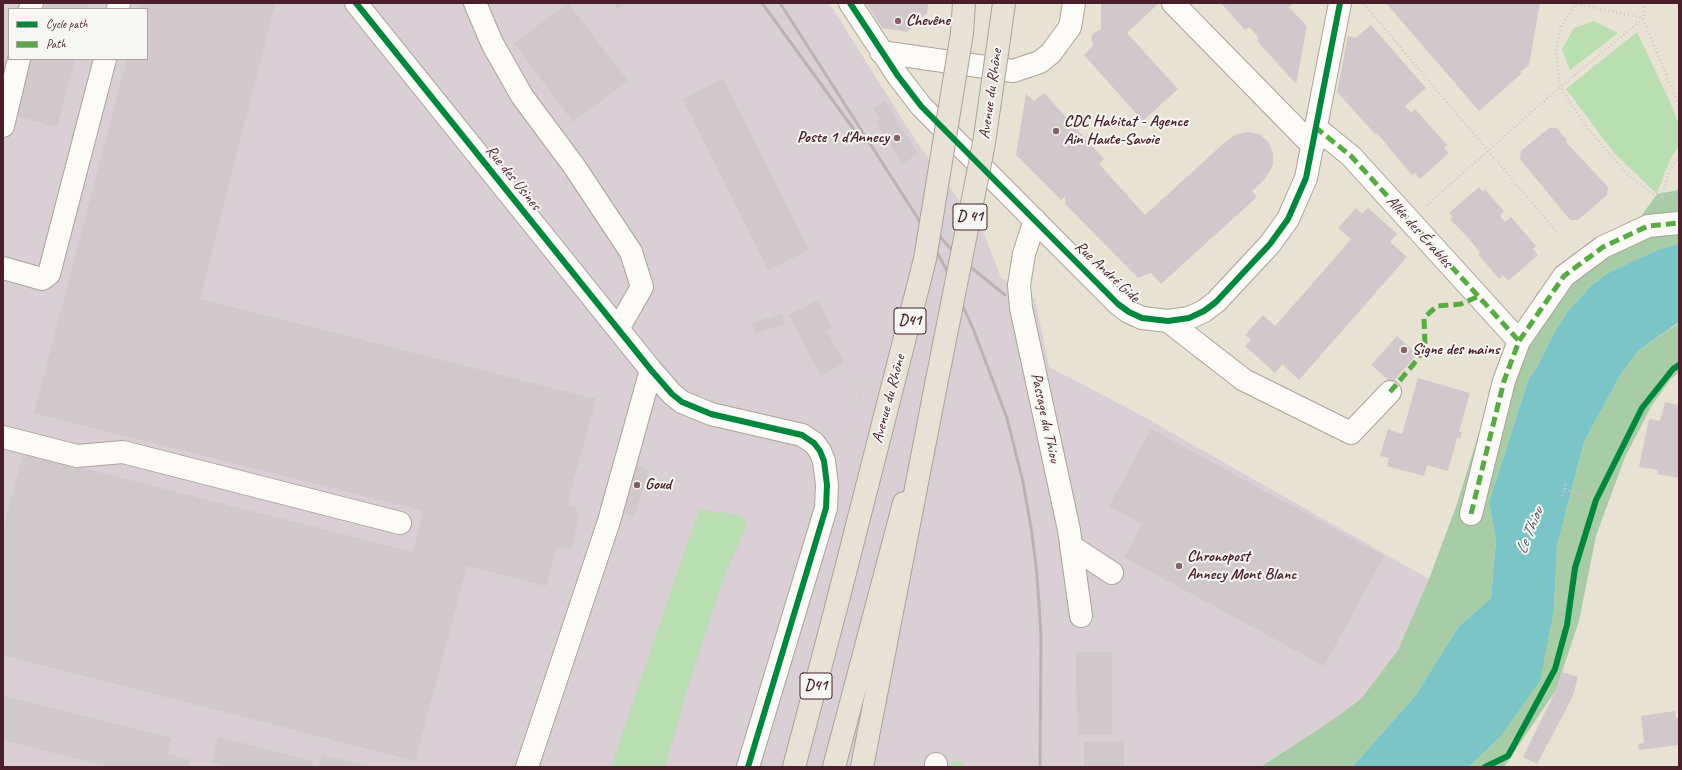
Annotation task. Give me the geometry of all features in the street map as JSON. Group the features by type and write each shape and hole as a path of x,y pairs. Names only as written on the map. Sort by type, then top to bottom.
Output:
{"main road":[{"name":"Avenue du Rhône","path":"794,767 925,259 962,33 964,3"},
{"name":"Avenue du Rhône","path":"834,767 934,395 984,143 1004,3"},
{"path":"862,767 934,395"}],"street":[{"name":"Rue des Usines","path":"356,3 651,370 672,394 688,404 710,414 794,432 814,443 820,451"},
{"path":"475,3 492,43 522,96 574,166 631,252 642,287 618,329"},
{"name":"Rue André Gide","path":"850,3 882,52 921,106 1118,304 1129,312 1142,318 1168,321 1189,318 1204,311 1216,302 1270,244 1288,220 1306,178 1340,3"},
{"path":"882,52 1013,71 1040,62 1051,53 1070,27 1074,3"},
{"path":"1173,3 1314,136"},
{"path":"3,126 18,60"},
{"path":"3,268 42,279 49,274 105,60"},
{"name":"Allée des Érables","path":"1314,136 1351,156 1519,341"},
{"name":"Passage du Thiou","path":"1036,220 1024,254 1020,285 1021,308 1071,546 1081,616"},
{"path":"1471,514 1504,382 1519,341 1564,276 1604,248 1648,226 1679,223"},
{"path":"1168,321 1244,380 1351,433 1390,392"},
{"path":"526,767 616,498 651,370"},
{"path":"3,437 77,456 124,452 400,523"},
{"path":"748,767 826,508 826,472 820,451"},
{"path":"1071,546 1112,573"}],"path":[{"path":"1364,3 1556,232"},
{"path":"1645,3 1643,19 1679,105"},
{"path":"1643,19 1577,4 1561,26 1556,48 1560,87 1589,130 1628,174 1662,199"},
{"path":"1409,221 1560,87 1643,19"},
{"path":"1648,226 1662,199 1669,170 1679,156"},
{"path":"1662,199 1675,192"},
{"path":"1502,767 1555,670 1567,625 1575,568 1596,500 1642,408 1673,369 1679,365"},
{"path":"864,379 858,406 867,408"},
{"path":"820,451 860,429"},
{"path":"1562,496 1566,482"},
{"path":"1564,489 1596,500"},
{"path":"1485,767 1508,756"}],"shaded area":[{"path":"3,3 829,3 916,141 984,234 1001,278 1035,299 1049,367 1137,413 1429,579 1398,650 1361,699 1325,725 1259,767 3,767"}],"green space":[{"path":"1594,21 1618,33 1570,70 1562,49 1574,28"},
{"path":"1637,32 1670,102 1679,125 1679,145 1669,162 1657,194 1614,153 1566,89"},
{"path":"1679,190 1679,244 1657,250 1608,273 1592,285 1568,311 1553,335 1536,369 1529,378 1489,502 1496,540 1491,598 1459,626 1416,695 1352,767 1260,767 1325,725 1361,699 1398,650 1429,579 1457,504 1504,351 1537,293 1574,255 1641,216 1657,194"},
{"path":"1679,323 1679,372 1671,379 1652,405 1625,457 1596,536 1579,621 1556,690 1504,767 1469,767 1500,737 1554,609 1557,546 1584,442 1619,377 1638,351"},
{"path":"700,510 740,515 747,524 724,577 692,674 665,767 611,767 694,524"},
{"path":"962,761 963,767 949,767 950,762"}],"water":[{"name":"Le Thiou","path":"1679,244 1679,322 1638,351 1619,377 1584,442 1557,546 1554,609 1540,681 1500,737 1469,767 1352,767 1416,695 1459,626 1491,598 1496,540 1489,502 1529,378 1536,369 1553,335 1568,311 1592,285 1608,273 1657,250"}],"building":[{"path":"46,3 89,3 87,8 44,8"},
{"path":"142,3 275,3 200,299 596,399 567,505 574,507 579,515 571,550 556,547 546,586 467,566 415,761 3,655 3,530 23,453 413,552 423,511 34,413 127,60 148,60 148,8 140,8"},
{"path":"568,3 628,81 573,122 514,43"},
{"path":"613,3 627,3 618,9"},
{"name":"Chevêne","path":"866,3 928,3 927,13 907,32 882,28"},
{"path":"1101,3 1159,3 1127,33 1178,89 1143,121 1084,55 1093,46 1091,37 1094,33 1101,29"},
{"path":"1221,3 1294,3 1289,7 1307,26 1296,84 1258,42 1258,37 1254,32 1249,27 1245,30"},
{"path":"1386,3 1540,3 1529,65 1479,111"},
{"path":"1371,25 1426,88 1405,106 1411,113 1415,109 1447,145 1444,148 1449,153 1420,179 1415,173 1412,175 1377,133 1375,134 1337,92 1348,36 1356,38"},
{"path":"31,60 75,60 57,127 16,116"},
{"path":"723,79 809,250 768,270 683,99"},
{"path":"1044,93 1104,159 1099,164 1145,215 1224,143 1235,135 1247,132 1259,134 1269,143 1273,153 1273,165 1265,179 1252,191 1257,197 1161,284 1151,273 1138,278 1065,204 1065,196 1061,200 1016,155 1026,94 1034,101"},
{"name":"Poste 1 d'Annecy","path":"885,101 918,154 902,164 876,122 880,119 873,108"},
{"path":"1549,128 1557,128 1567,140 1566,142 1608,187 1607,195 1578,220 1570,220 1520,159 1521,151"},
{"path":"1479,187 1483,192 1485,190 1504,211 1500,216 1505,222 1511,217 1536,246 1533,249 1538,255 1508,281 1503,275 1499,279 1478,254 1480,253 1470,240 1450,219 1453,217 1449,213"},
{"path":"1356,208 1362,214 1368,208 1397,234 1390,242 1407,257 1299,380 1282,364 1275,373 1245,346 1251,340 1245,335 1263,315 1275,326 1341,251 1351,239 1338,228"},
{"path":"818,300 832,328 827,331 844,363 821,376 789,315"},
{"path":"782,314 785,324 755,334 752,323"},
{"path":"1397,336 1417,354 1392,383 1371,365"},
{"path":"1418,378 1470,393 1459,432 1462,432 1460,439 1457,438 1448,471 1427,465 1424,476 1387,466 1389,458 1380,456 1388,429 1402,434"},
{"path":"1665,402 1679,405 1679,478 1657,474 1658,470 1639,467 1649,419 1660,421"},
{"path":"1151,429 1384,556 1324,666 1124,557 1142,524 1109,506"},
{"name":"Goud","path":"636,465 649,469 634,516 621,512"},
{"path":"1076,652 1112,652 1112,735 1077,735"},
{"path":"1562,672 1578,677 1572,698 1537,764 1523,757 1556,690"},
{"path":"3,696 171,738 167,754 190,760 189,765 193,767 109,767 3,740"},
{"path":"1675,711 1676,718 1679,718 1679,745 1639,750 1638,744 1644,743 1641,716"},
{"path":"218,737 313,761 312,767 230,767 212,762"},
{"path":"1124,741 1124,767 1084,767 1084,742"},
{"path":"322,755 367,766 319,767"}],"railway":[{"path":"762,3 855,131"},
{"path":"780,3 924,228 947,271 974,331 1007,418 1023,482 1032,533 1037,575 1041,636 1040,767"},
{"path":"923,217 957,256 1005,295"}],"marked path":[{"path":"1315,127 1351,156 1519,341"},
{"path":"1471,514 1504,381 1519,341 1564,276 1603,247 1648,226 1679,223"},
{"path":"1390,392 1417,360 1425,345 1424,318 1437,306 1461,304 1477,297"}],"cycle path":[{"path":"356,3 651,370 672,394 682,402 711,414 802,435 814,443 820,451 824,461 827,485 826,508 748,767"},
{"path":"850,3 898,76 921,106 1118,304 1129,312 1142,318 1168,321 1189,318 1204,311 1216,302 1270,244 1288,219 1306,178 1340,3"},
{"path":"1485,767 1508,756 1555,669 1567,625 1575,568 1596,500 1642,408 1673,369 1679,365"}],"place":[{"name":"Chevêne","path":"898,21"},
{"name":"CDC Habitat - Agence Ain Haute-Savoie","path":"1056,131"},
{"name":"Poste 1 d'Annecy","path":"897,138"},
{"name":"Signe des mains","path":"1404,350"},
{"name":"Goud","path":"637,485"},
{"name":"Chronopost Annecy Mont Blanc","path":"1179,566"}]}
